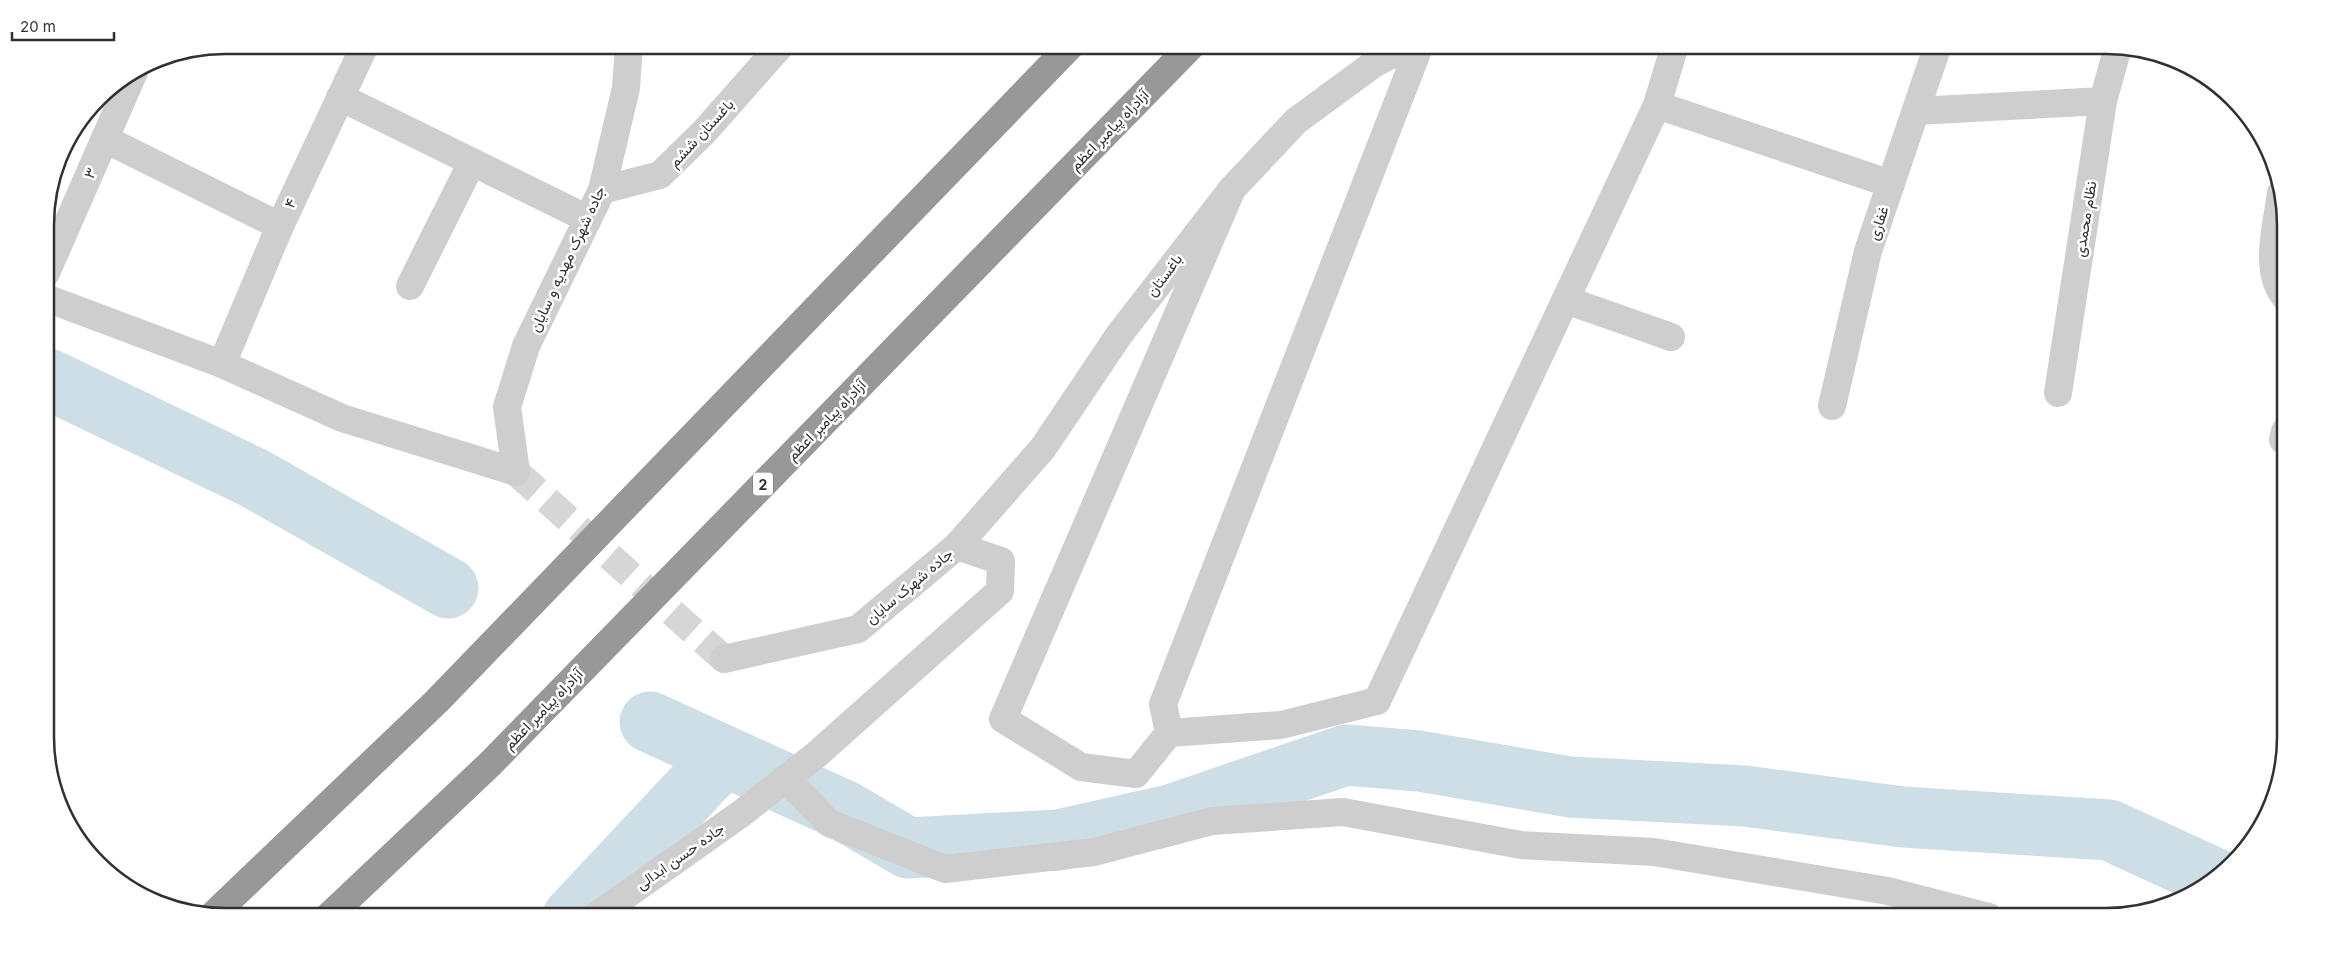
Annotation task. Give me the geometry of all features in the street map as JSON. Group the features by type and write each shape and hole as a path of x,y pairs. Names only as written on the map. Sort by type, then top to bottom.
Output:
{"highway":[{"path":"221,908 437,701 1062,54"},
{"name":"آزادراه پیامبر اعظم","path":"338,908 491,763 1183,54"}],"street":[{"name":"۴","path":"222,364 280,226 361,54"},
{"name":"جاده شهرک مهدیه و سایان","path":"222,364 342,418 516,472 507,407 526,346 602,190 626,88 628,54"},
{"name":"باغستان ششم","path":"602,190 660,176 704,132 773,54"},
{"name":"باغستان","path":"957,546 1044,448 1119,335 1232,189 1296,121 1375,63 1392,54"},
{"path":"1169,733 1163,704 1416,54"},
{"path":"1232,189 1003,719 1081,767 1136,774 1169,733 1281,725 1377,701 1658,105 1672,54"},
{"name":"غفاری","path":"1832,406 1868,251 1935,54"},
{"name":"نظام محمدی","path":"2058,393 2103,102 2116,54"},
{"name":"۳","path":"54,255 129,84"},
{"path":"340,97 588,220"},
{"path":"1916,111 2103,102"},
{"path":"1658,105 1891,184"},
{"path":"105,139 280,226"},
{"path":"410,286 472,162"},
{"path":"2277,222 2273,249 2277,287"},
{"path":"1566,300 1671,337"},
{"path":"54,301 222,364"},
{"name":"جاده شهرک سایان","path":"724,659 858,629 957,546 1001,561 1000,591 816,755"},
{"name":"جاده حسن ابدالی","path":"607,908 742,813 816,755"},
{"path":"786,779 829,823 945,870 1094,852 1212,821 1342,812 1520,845 1654,852 1888,890 1955,908"}],"waterway":[{"path":"54,382 254,478 448,588"},
{"path":"650,722 845,811 908,848 1058,840 1170,815 1346,755 1419,761 1570,787 1745,796 1903,817 2109,830 2207,875"},
{"path":"581,908 724,756"}],"tunnel":[{"path":"516,472 724,659"}]}
